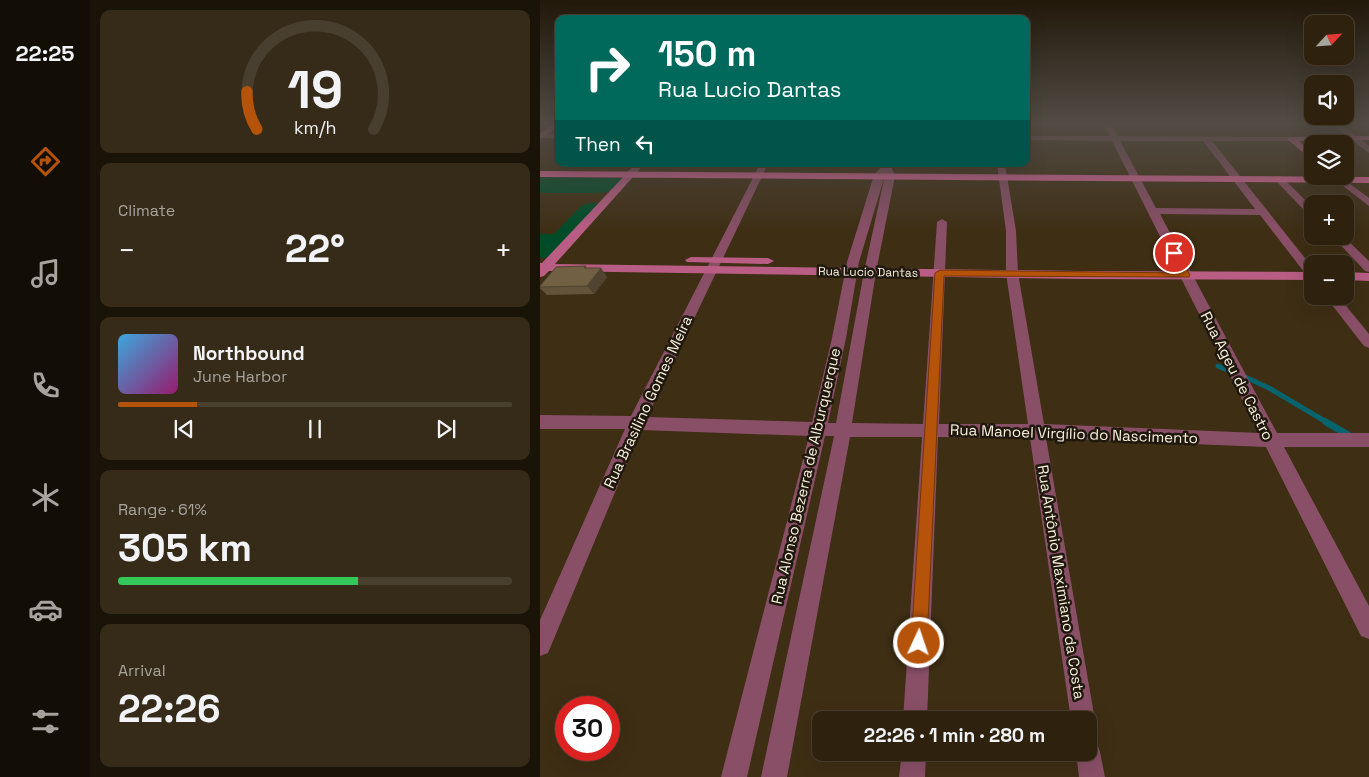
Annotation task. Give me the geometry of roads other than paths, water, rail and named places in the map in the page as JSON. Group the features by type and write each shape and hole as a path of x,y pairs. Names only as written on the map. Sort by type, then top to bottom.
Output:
{"main road":[{"path":"540,174 630,175 761,170 1002,170 1136,178 1304,179"},
{"path":"1354,179 1369,180"}],"street":[{"name":"Rua Ageu de Castro","path":"1126,159 1369,628"},
{"path":"1222,159 1304,262"},
{"path":"543,267 637,167"},
{"name":"Rua Brasilino Gomes Meira","path":"540,646 636,423 712,265 761,170"},
{"name":"Rua Antônio Maximiano da Costa","path":"1002,170 1011,231 1012,268 1082,711"},
{"name":"Rua Alonso Bezerra de Alburquerque","path":"734,777 818,430 839,338 852,267 885,171"},
{"name":"Rua Alonso Bezerra de Alburquerque","path":"774,777 843,430 871,268 885,171"},
{"path":"1279,179 1304,204"},
{"path":"1347,185 1369,203"},
{"path":"1153,211 1263,212"},
{"path":"915,711 942,222"},
{"path":"1346,245 1369,268"},
{"name":"Rua Lucio Dantas","path":"543,267 712,265 1304,271"},
{"path":"1354,268 1369,268"},
{"path":"1354,276 1369,277"},
{"path":"1338,305 1369,343"},
{"path":"839,338 859,338"},
{"name":"Rua Manoel Virgílio do Nascimento","path":"540,422 636,423 818,430 1038,431 1270,440 1369,440"},
{"path":"912,777 913,761"},
{"path":"1089,761 1092,777"}],"waterway":[{"path":"1218,366 1234,373"},
{"path":"1243,376 1269,388 1328,423"},
{"path":"1326,422 1350,436"}]}
